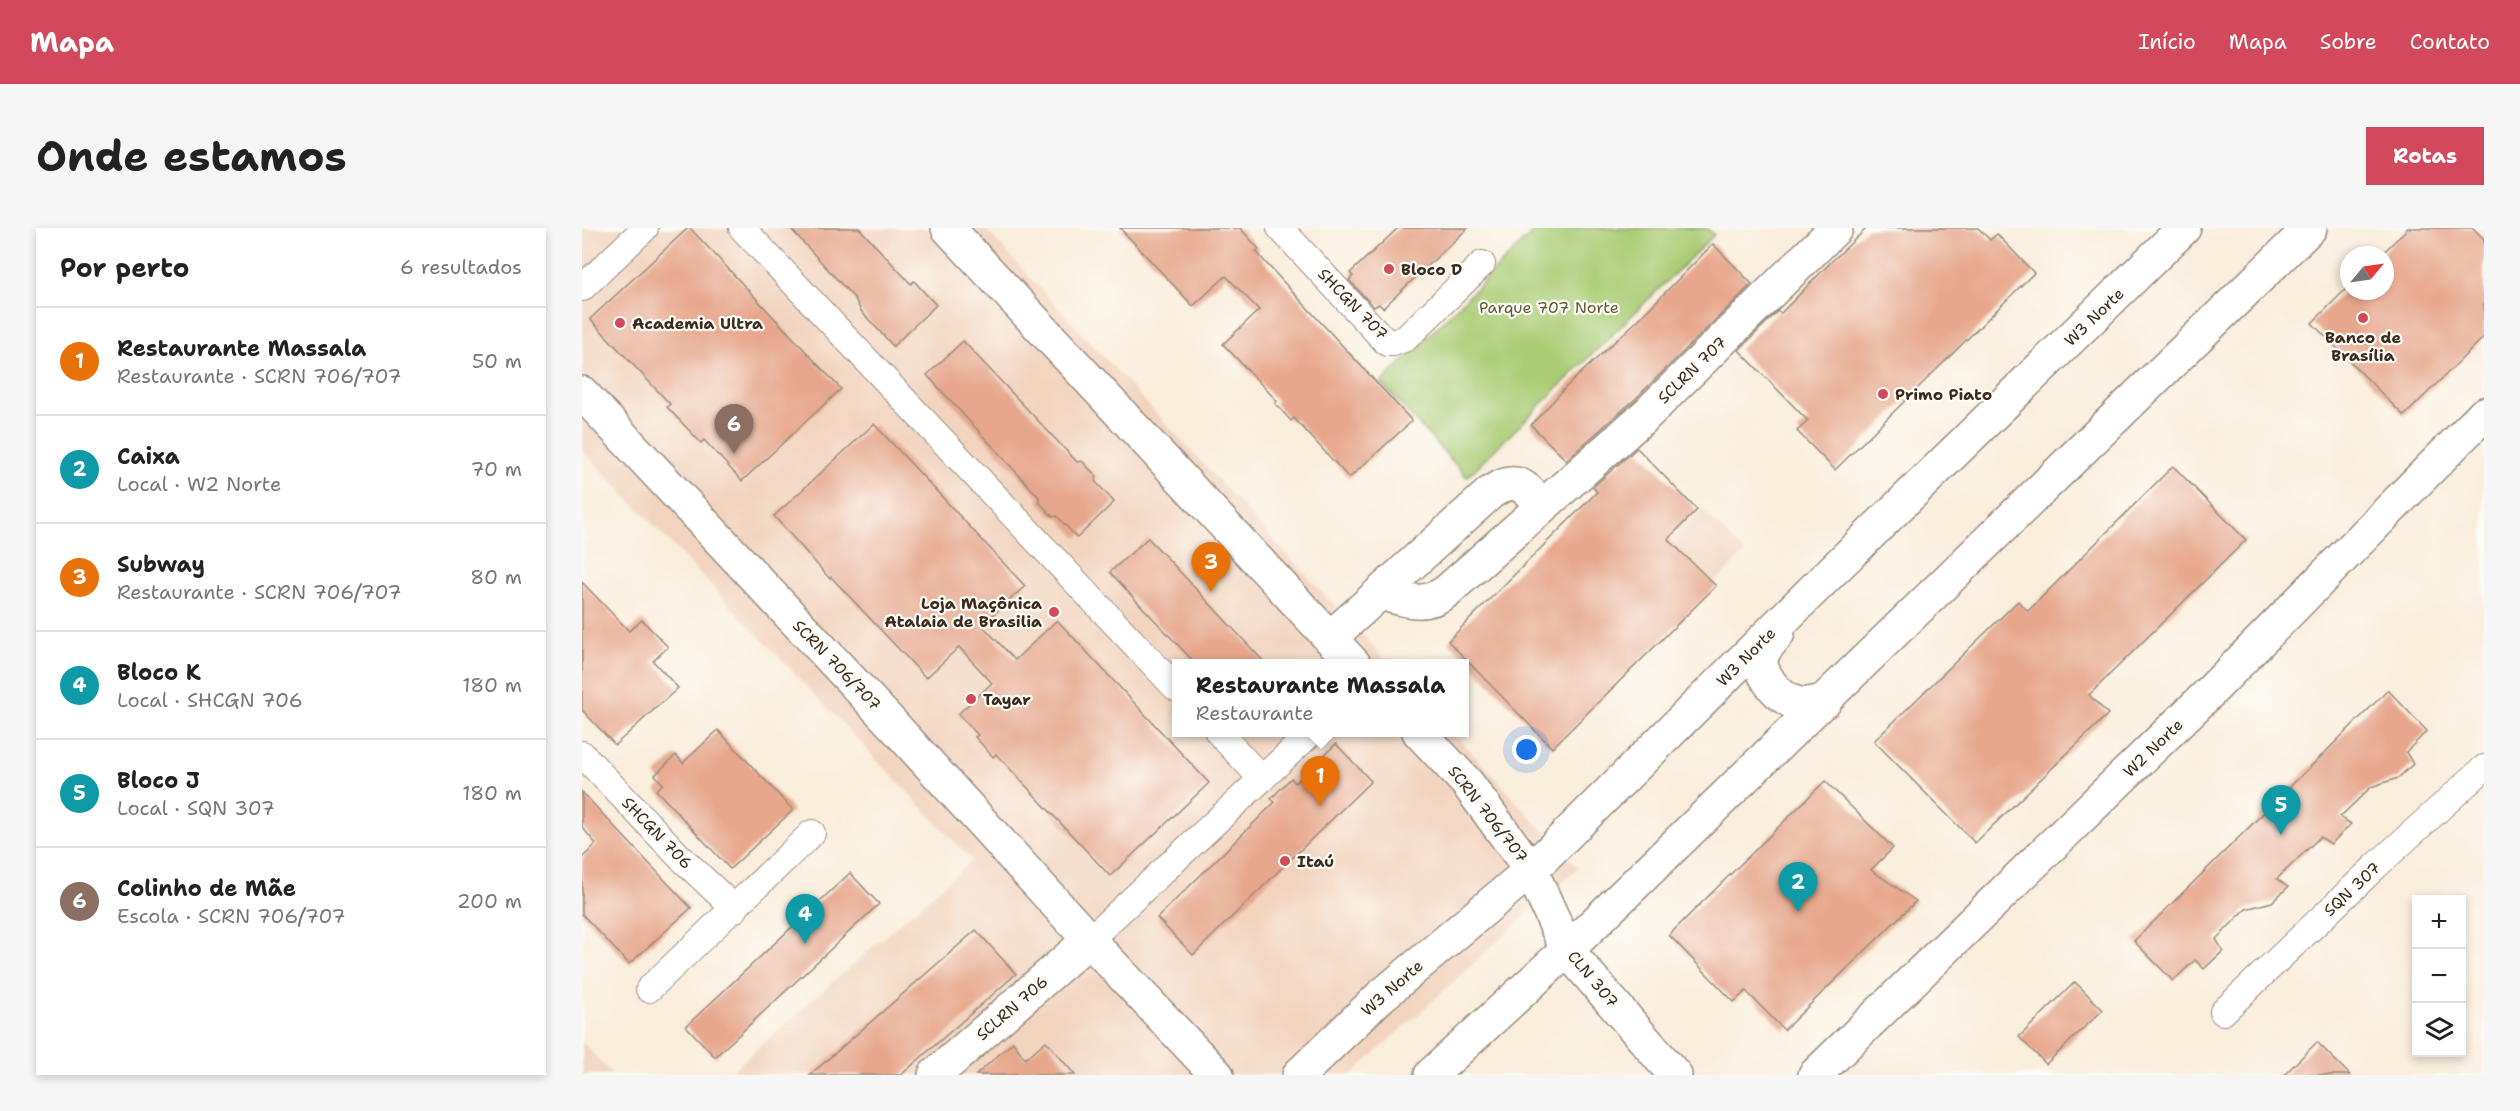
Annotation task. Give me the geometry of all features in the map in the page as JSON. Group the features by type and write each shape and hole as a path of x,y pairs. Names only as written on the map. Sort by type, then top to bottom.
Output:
{"main road":[{"path":"948,228 1350,659"},
{"name":"SCLRN 707","path":"1380,593 1414,602 1427,602 1438,598 1656,406 1836,228"},
{"name":"W3 Norte","path":"1299,1075 1380,997 1532,870 1815,588 2184,228"},
{"path":"1431,1075 1567,950 2310,228"},
{"name":"SCRN 706/707","path":"582,393 1217,1075"},
{"name":"W2 Norte","path":"1815,1075 2206,696 2484,414"},
{"path":"1330,638 1501,485 1513,483 1525,487 1542,506"},
{"path":"1815,588 1765,649 1760,661 1766,678 1778,692 1800,704 1825,700"},
{"name":"SCRN 706/707","path":"1424,737 1467,783 1532,870"},
{"name":"CLN 307","path":"1532,870 1567,950 1675,1075"},
{"name":"SCLRN 706","path":"935,1075 1089,940"}],"street":[{"path":"582,288 645,228"},
{"path":"742,228 1172,684"},
{"name":"SHCGN 707","path":"1280,228 1387,342 1393,343 1406,338 1482,264"},
{"path":"1223,737 1262,779"},
{"path":"1089,940 1307,737"},
{"name":"SHCGN 706","path":"582,754 678,855 735,909"},
{"name":"SQN 307","path":"2223,1012 2376,866 2484,768"},
{"path":"649,989 812,833"}],"shaded area":[{"path":"582,228 984,228 1384,659 1172,659 1172,737 1457,737 1578,868 1351,1075 727,1075 972,860 582,450"},
{"path":"1702,509 1745,553 1554,739 1511,694"},
{"path":"582,1042 613,1075 582,1075"}],"green space":[{"name":"Parque 707 Norte","path":"1537,228 1707,228 1714,235 1467,477 1381,383"}],"building":[{"path":"688,228 841,389 742,481 704,440 701,443 667,407 670,404 590,319"},
{"path":"790,228 859,228 911,284 914,281 936,305 893,346 861,311 855,299"},
{"path":"1120,228 1240,228 1259,249 1256,251 1265,262 1412,421 1349,478 1294,418 1291,421 1275,403 1277,401 1223,344 1259,310 1226,276 1193,306"},
{"name":"Bloco D","path":"1398,228 1468,228 1383,308 1379,304 1374,307 1349,280 1353,276 1350,273"},
{"path":"1867,228 1978,228 1990,240 1997,234 2034,273 1835,470 1797,431 1808,421 1739,350 1778,311 1781,313"},
{"path":"2408,228 2473,228 2484,239 2484,337 2404,416 2312,323 2340,295 2340,300 2394,300 2394,246 2390,246"},
{"path":"1713,244 1752,284 1635,399 1566,460 1531,425 1567,386 1638,320"},
{"path":"963,341 1077,462 1082,461 1097,477 1095,481 1114,502 1077,538 1057,516 1053,517 1039,502 1039,497 927,375"},
{"path":"874,424 1025,586 982,625 1015,660 1057,620 1209,783 1110,876 996,754 993,757 975,737 978,735 958,714 992,683 959,647 926,678 831,577 830,579 774,516"},
{"path":"1637,448 1697,510 1668,539 1716,586 1552,748 1469,663 1469,659 1465,659 1448,641 1597,492 1593,487"},
{"path":"2173,466 2246,540 2089,695 2108,714 1975,843 1874,741 2018,601 2028,611"},
{"path":"1148,538 1261,659 1191,659 1110,572"},
{"path":"582,582 629,631 642,620 668,647 653,661 678,688 615,745 582,710"},
{"path":"2388,690 2427,731 2406,752 2413,764 2398,778 2371,787 2340,817 2351,824 2331,844 2320,837 2277,879 2288,887 2272,902 2246,909 2216,939 2223,951 2204,969 2195,960 2173,981 2134,941"},
{"path":"718,730 793,810 730,869 656,790 663,784 655,775 676,755 683,763"},
{"path":"1336,744 1371,781 1193,955 1157,918 1275,802 1271,799 1291,778 1295,783"},
{"path":"1825,781 1893,848 1871,870 1916,901 1784,1030 1746,991 1734,1002 1669,935"},
{"path":"582,792 691,908 629,964 582,914 582,858 596,844 582,827"},
{"path":"850,873 879,904 715,1057 686,1026"},
{"path":"976,930 1016,974 901,1075 810,1075"},
{"path":"2075,982 2103,1010 2046,1064 2019,1037"},
{"path":"1046,1041 1075,1075 976,1075 1013,1042 1025,1059"},
{"path":"2317,1042 2350,1075 2284,1075"}],"place":[{"name":"Bloco D","path":"1389,269"},
{"name":"Banco de Brasília","path":"2363,318"},
{"name":"Academia Ultra","path":"620,323"},
{"name":"Primo Piato","path":"1883,394"},
{"name":"Colinho de Mãe","path":"734,454"},
{"name":"Subway","path":"1211,592"},
{"name":"Loja Maçônica Atalaia de Brasilia","path":"1054,612"},
{"name":"Tayar","path":"971,699"},
{"name":"Restaurante Massala","path":"1320,806"},
{"name":"Bloco J","path":"2281,835"},
{"name":"Itaú","path":"1285,861"},
{"name":"Caixa","path":"1798,912"},
{"name":"Bloco K","path":"805,944"}]}
